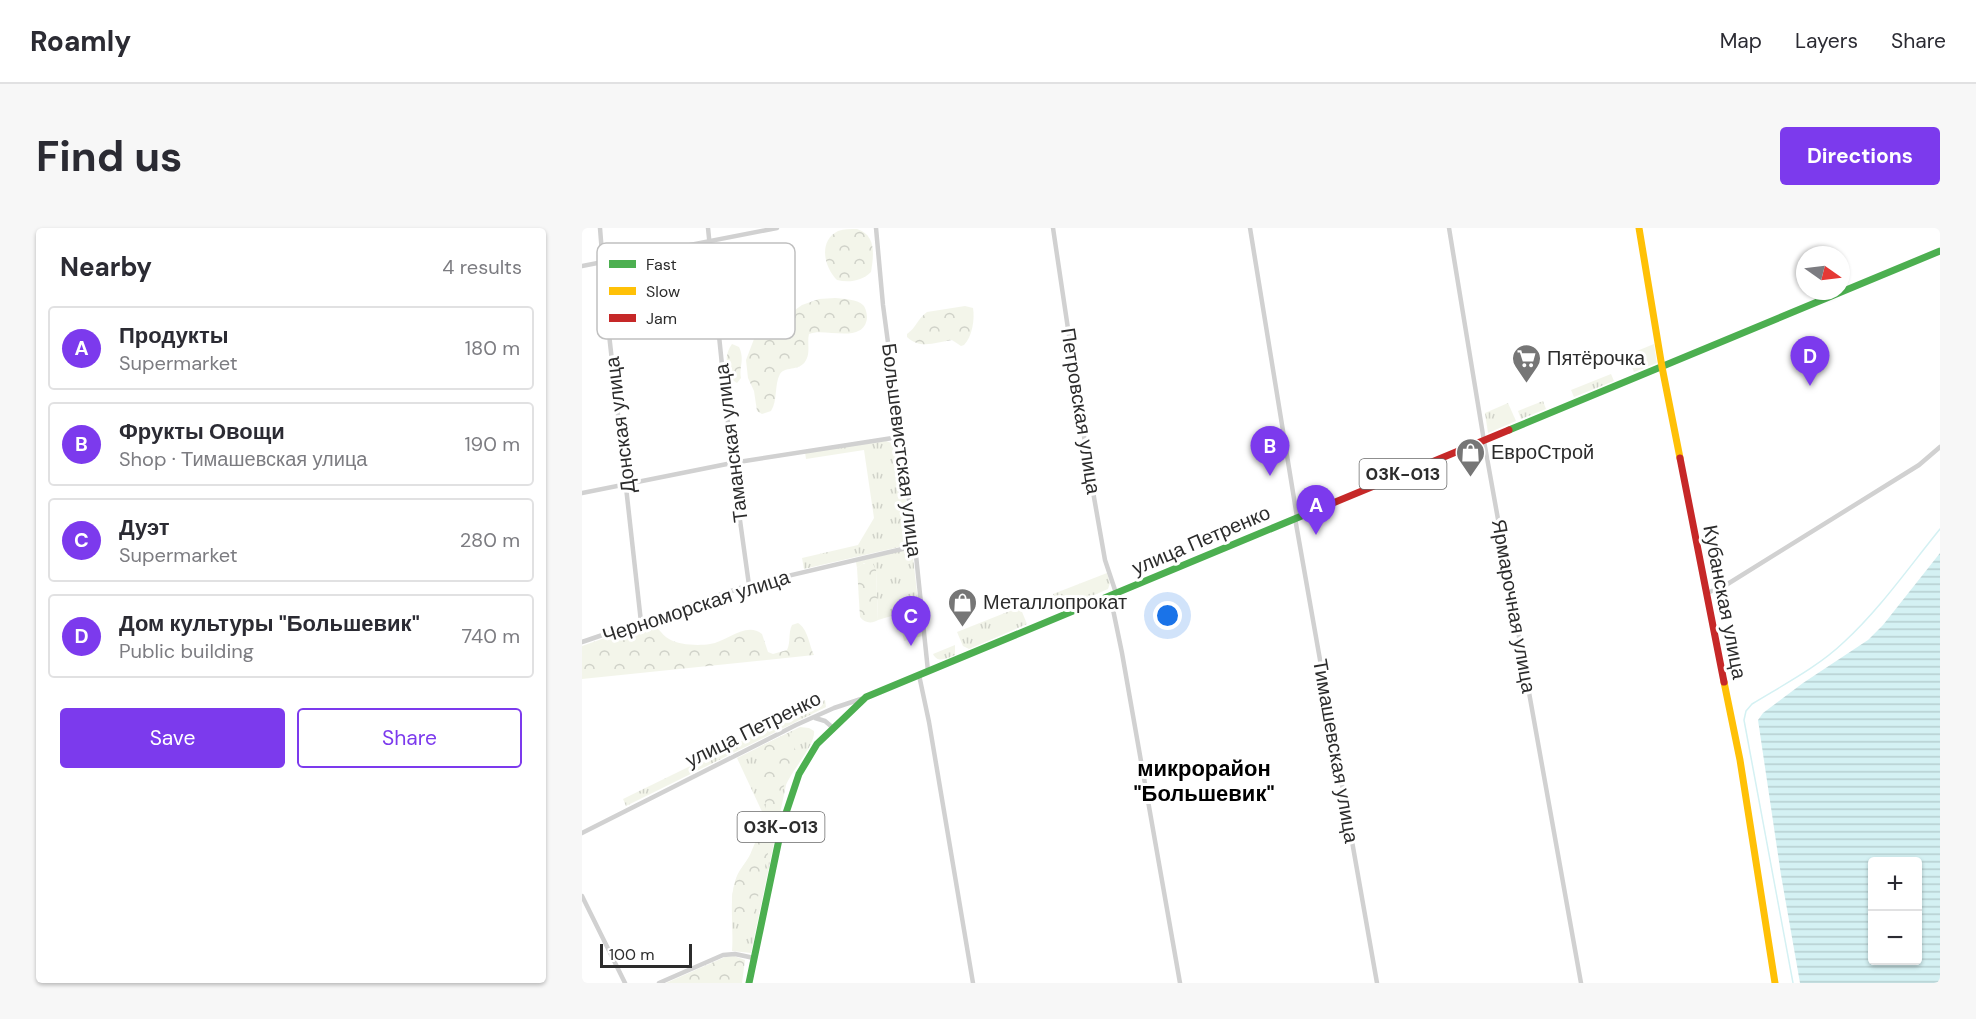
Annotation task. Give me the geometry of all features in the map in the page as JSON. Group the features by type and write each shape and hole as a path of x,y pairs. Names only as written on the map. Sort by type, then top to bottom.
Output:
{"main road":[{"name":"Кубанская улица","path":"1639,228 1662,367 1740,760 1775,983"},
{"name":"улица Петренко","path":"866,697 1940,251"},
{"name":"03К-013","path":"749,983 788,804 805,762 832,727 866,697"}],"street":[{"name":"Донская улица","path":"600,228 601,243"},
{"name":"Таманская улица","path":"708,228 710,242"},
{"path":"705,243 777,228"},
{"name":"Большевистская улица","path":"876,228 883,305 915,546 928,671"},
{"name":"Петровская улица","path":"1053,228 1090,474 1180,983"},
{"name":"Тимашевская улица","path":"1250,228 1296,518 1377,983"},
{"name":"Ярмарочная улица","path":"1449,228 1484,441 1581,983"},
{"path":"582,266 597,263"},
{"name":"Донская улица","path":"611,339 641,622"},
{"name":"Таманская улица","path":"720,339 732,463 749,585"},
{"path":"582,494 732,463 899,437"},
{"path":"1707,593 1726,585 1919,465 1940,447"},
{"name":"Черноморская улица","path":"582,642 749,585 915,546"},
{"path":"919,675 973,983"},
{"name":"улица Петренко","path":"582,833 812,717 866,697"},
{"path":"812,717 821,719 832,727"},
{"path":"582,896 625,983"},
{"path":"659,983 723,955 735,954 754,958"}],"green space":[{"path":"857,229 871,240 873,259 871,272 855,280 837,280 832,275 826,261 825,247 832,235 838,231"},
{"path":"835,298 860,303 866,309 867,318 864,326 859,331 851,333 816,332 809,334 807,358 801,366 780,374 771,411 762,414 757,411 754,391 748,378 746,360 754,339 795,339 795,310 819,299"},
{"path":"965,306 973,308 974,317 971,333 964,345 961,346 952,340 923,344 907,337 907,334 927,312"},
{"path":"732,344 739,347 742,356 741,378 737,383 731,379 727,366 728,352"},
{"path":"1654,344 1657,363 1634,372 1627,355"},
{"path":"1611,374 1614,381 1574,397 1571,390"},
{"path":"1543,401 1546,409 1521,419 1518,411"},
{"path":"1508,403 1516,421 1488,433 1485,413"},
{"path":"886,441 894,444 899,451 912,544 804,569 802,558 858,545 874,518 864,450 806,459 805,452"},
{"path":"912,548 922,636 904,641 898,614 878,620 876,570 864,563 857,568 856,562"},
{"path":"869,563 873,564 876,570 878,620 866,622 860,617 857,568"},
{"path":"1107,573 1110,583 1108,589 1060,610 1053,594"},
{"path":"1020,607 1027,624 969,649 963,646 957,632"},
{"path":"647,623 678,643 700,645 710,644 743,631 756,631 762,634 768,652 773,654 787,650 792,625 798,623 806,633 814,655 582,679 582,646"},
{"path":"955,645 955,655 949,658 940,660 933,654"},
{"path":"825,700 826,707 626,806 623,799"},
{"path":"800,727 814,731 814,736 786,785 751,953 732,951 734,885 738,873 752,851 764,816 737,758"},
{"path":"790,732 794,734 797,756 783,788 755,910 753,915 741,922 732,907 734,886 756,840 766,804 761,791 763,763 757,750"},
{"path":"734,956 745,960 742,983 666,983 725,957"}],"water":[{"path":"1940,553 1940,983 1800,983 1758,720 1763,713 1803,683 1868,640 1883,625"}],"waterway":[{"path":"1793,983 1744,720 1746,711 1752,704 1812,668 1844,642 1882,602 1940,529"}],"traffic: fast":[{"path":"1509,430 1940,251"},
{"path":"749,983 782,825 799,774 817,744 866,697 1304,515"}],"traffic: slow":[{"path":"1639,228 1680,458"},
{"path":"1724,682 1740,760 1775,983"}],"traffic: jam":[{"path":"1304,515 1509,430"},
{"path":"1680,458 1724,682"}],"place":[{"name":"Пятёрочка","path":"1526,384"},
{"name":"Дом культуры \"Большевик\"","path":"1810,386"},
{"name":"Фрукты Овощи","path":"1270,476"},
{"name":"ЕвроСтрой","path":"1470,478"},
{"name":"Продукты","path":"1316,535"},
{"name":"Металлопрокат","path":"962,628"},
{"name":"Дуэт","path":"911,646"}],"district":[{"name":"микрорайон \"Большевик\"","path":"1204,780"}]}
